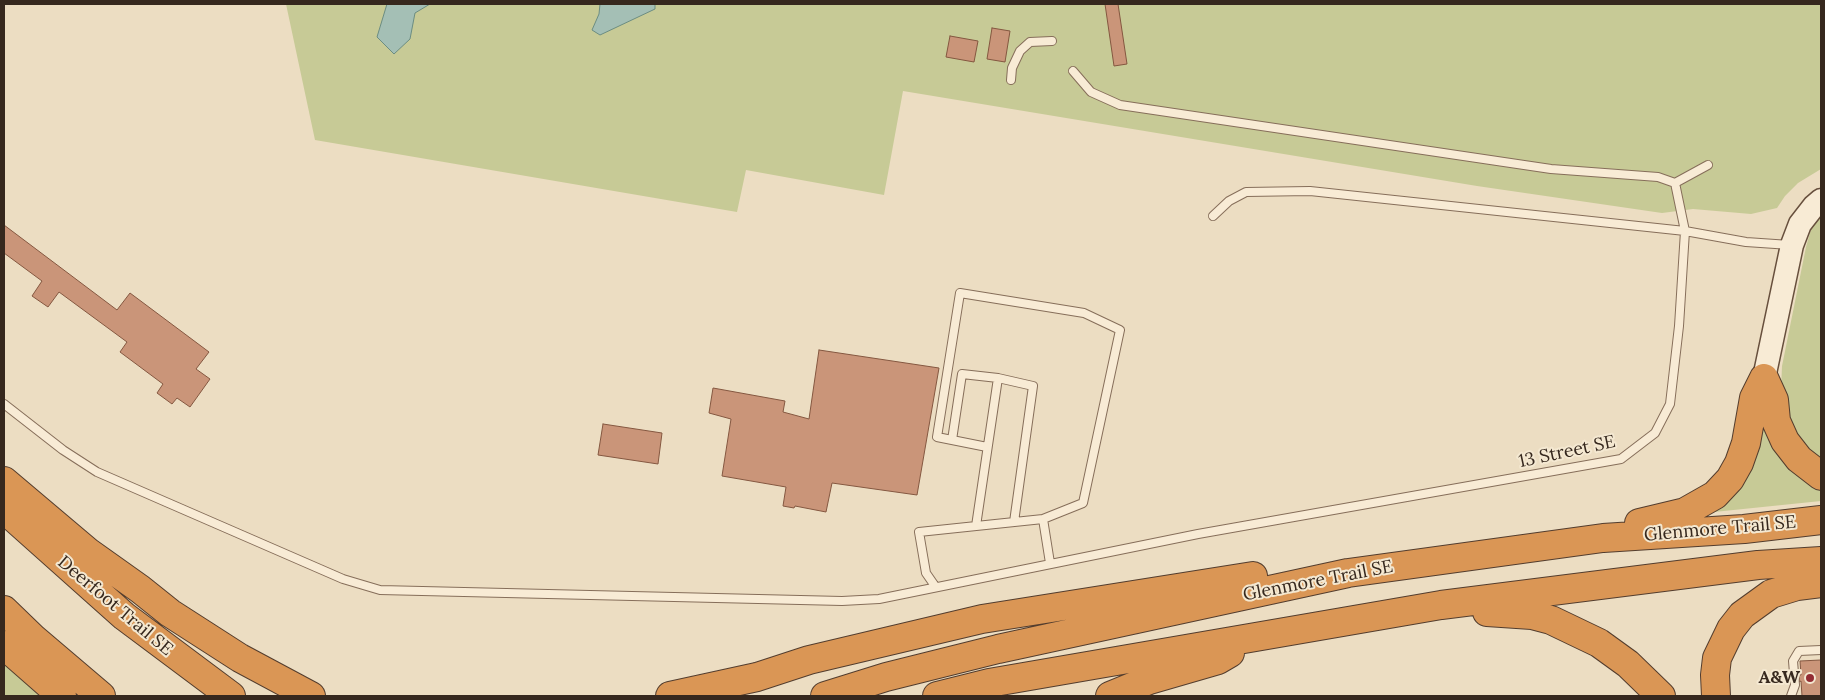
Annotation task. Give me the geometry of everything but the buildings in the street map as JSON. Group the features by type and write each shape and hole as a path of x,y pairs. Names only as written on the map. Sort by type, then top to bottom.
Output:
{"highway":[{"path":"1764,378 1774,400 1776,421 1785,441 1800,459 1821,476"},
{"path":"1603,538 1646,521 1685,512 1715,495 1730,479 1739,463 1746,443 1754,398 1764,378"},
{"path":"4,481 88,552 170,613 240,658 311,696"},
{"name":"Deerfoot Trail SE","path":"4,509 124,616 231,696"},
{"name":"Glenmore Trail SE","path":"825,696 886,677 998,649 1348,572 1603,538 1744,529 1821,520"},
{"path":"937,696 1441,605 1758,565 1821,561"},
{"path":"711,696 757,677 809,660 982,619 1288,570 1348,572"},
{"path":"1716,696 1715,675 1723,642 1742,615 1770,594 1797,586 1821,584"},
{"path":"1441,605 1469,611 1511,612 1551,620 1598,643 1628,664 1662,696"},
{"path":"4,610 34,639 100,696"},
{"path":"1110,696 1149,680 1218,660 1258,637"},
{"path":"4,645 62,696"},
{"path":"670,696 757,677"}],"main road":[{"path":"1764,378 1792,245 1800,224 1821,200"}],"lane":[{"path":"1010,80 1012,68 1020,51 1025,46 1030,42 1052,41"},
{"path":"1073,71 1091,92 1120,105 1551,169 1658,177 1674,183 1708,165"},
{"name":"13 Street SE","path":"4,404 63,450 98,472 343,579 380,590 842,601 879,599 935,586 1198,534 1621,459 1655,433 1670,404 1679,326 1684,231 1674,183"},
{"path":"1213,216 1230,201 1246,192 1310,191 1684,231 1746,242 1792,245"},
{"path":"935,586 926,573 919,532 1043,520 1083,502 1120,330 1084,313 960,293 937,437 987,447"},
{"path":"952,440 962,374 998,378 1032,386 1014,522"},
{"path":"976,526 998,378"},
{"path":"1043,520 1050,563"},
{"path":"1791,696 1795,685 1793,661 1799,651 1821,650"}],"green space":[{"path":"286,4 1821,4 1821,169 1798,183 1785,196 1777,208 1751,214 1693,209 1662,213 1477,186 903,91 884,195 746,170 737,212 315,140"},
{"path":"1821,216 1821,467 1791,432 1781,390 1782,366 1806,247 1811,229"},
{"path":"1760,411 1821,488 1821,501 1714,512 1711,506"},
{"path":"4,660 44,696 4,696"}],"shaded area":[{"path":"387,4 430,4 415,13 410,39 394,54 377,37"},
{"path":"600,4 655,4 655,9 600,35 592,30 599,14"}],"place":[{"name":"A&W","path":"1810,678"}]}
